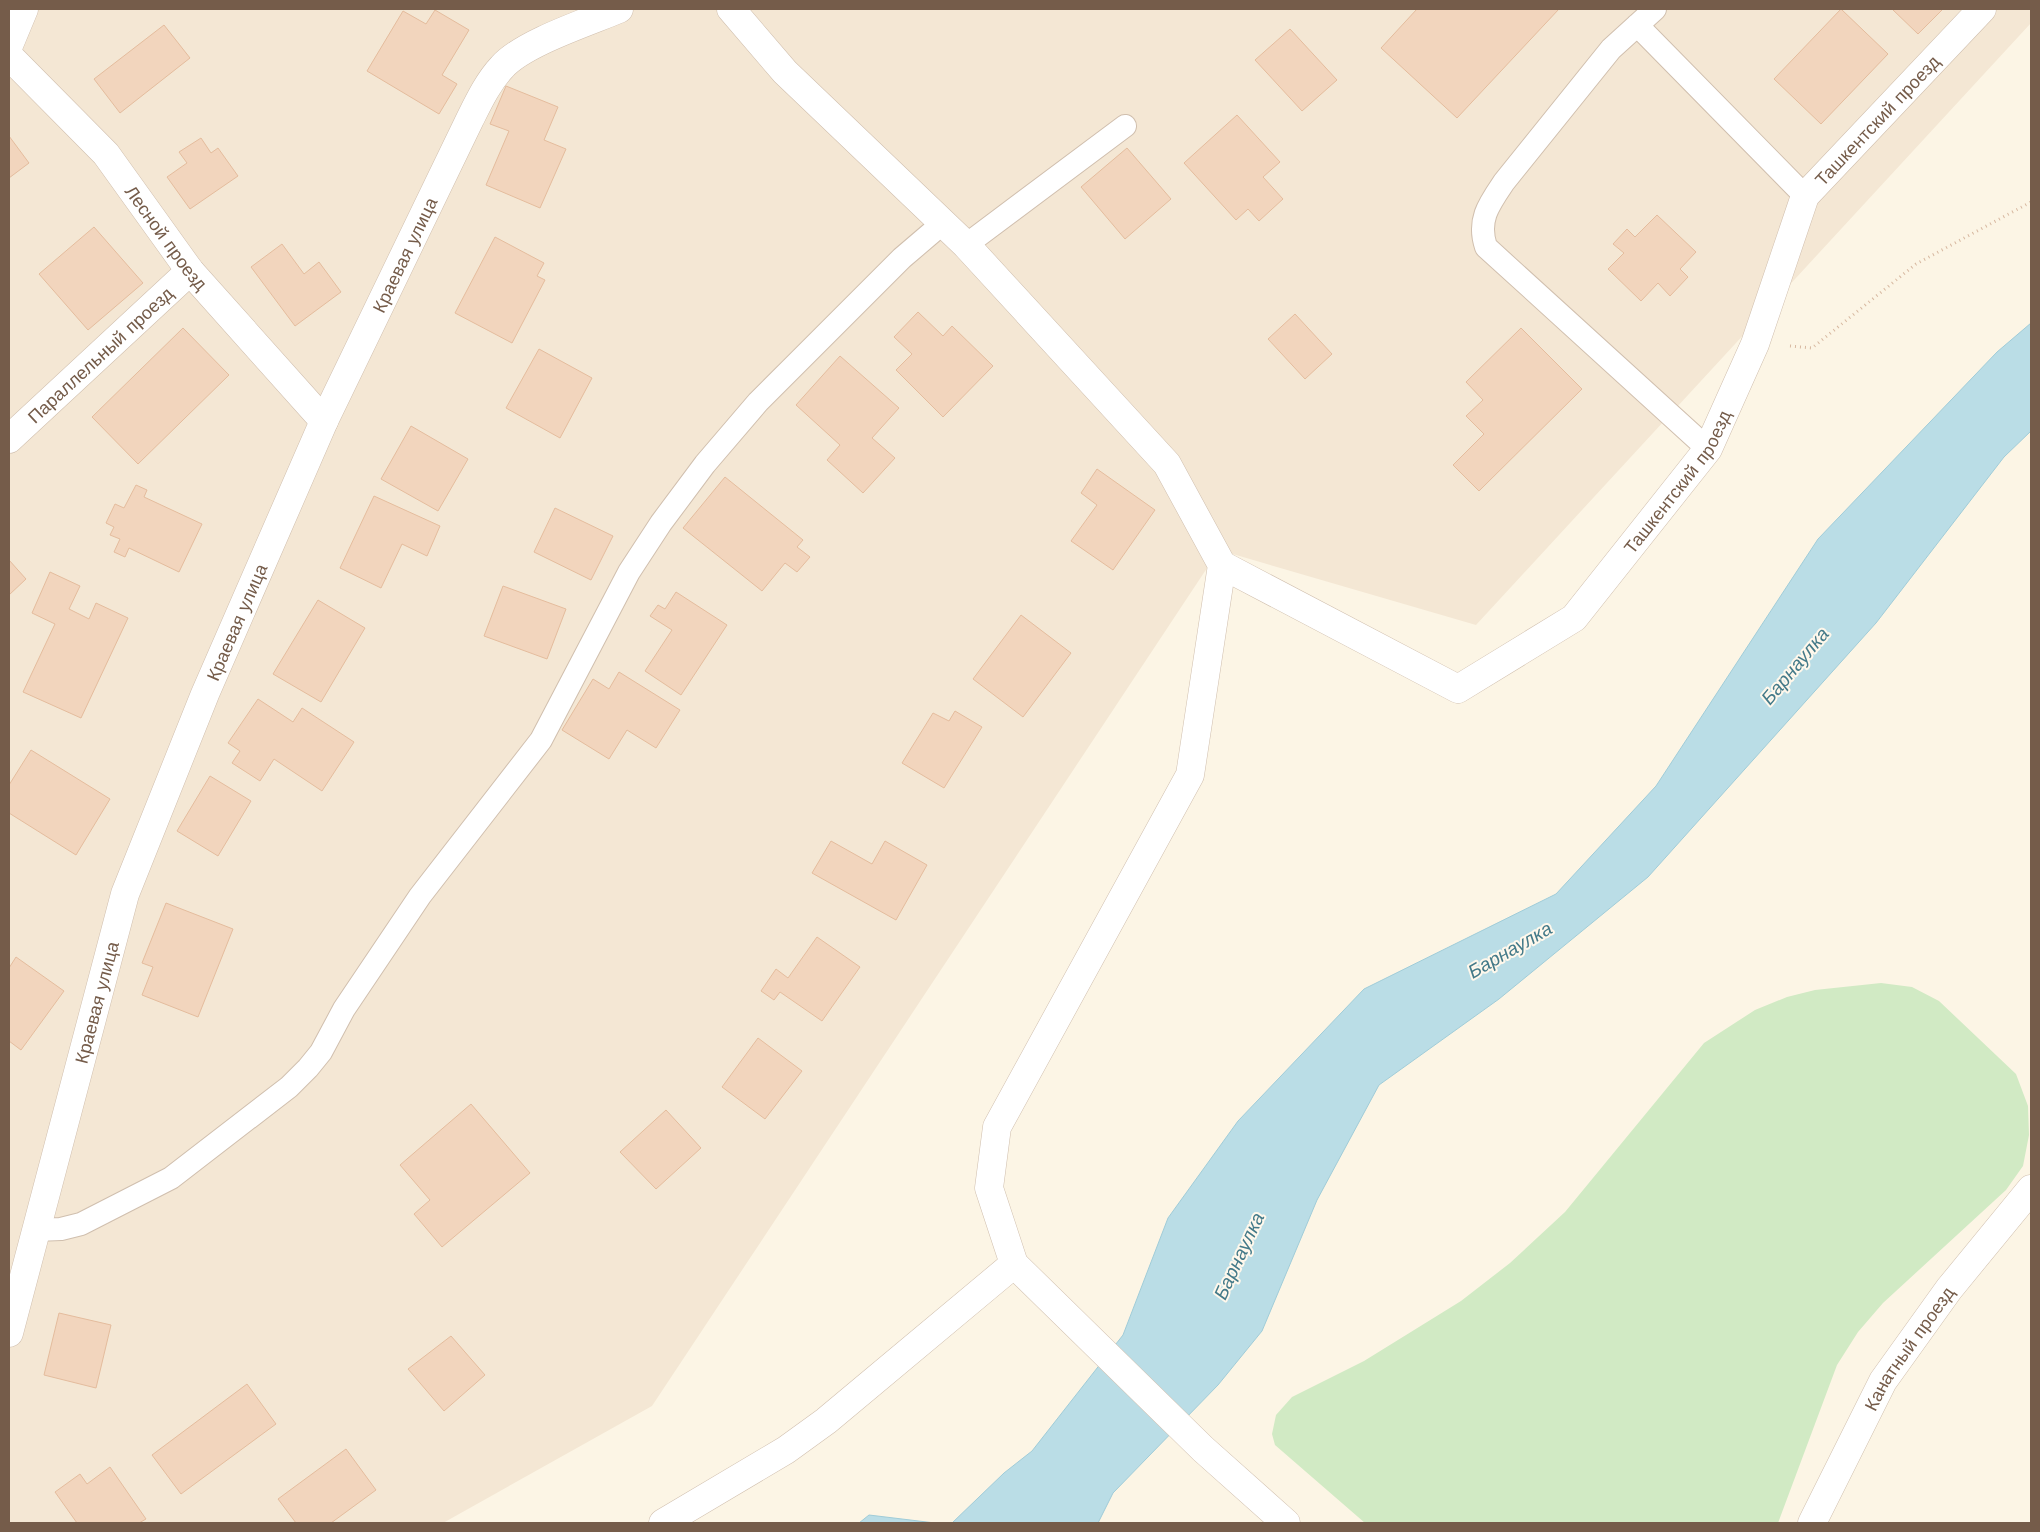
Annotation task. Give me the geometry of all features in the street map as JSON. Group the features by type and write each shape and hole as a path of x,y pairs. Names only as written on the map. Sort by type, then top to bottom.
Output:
{"street":[{"path":"9,45 24,9"},
{"name":"Краевая улица","path":"9,1333 126,894 205,694 324,421 470,119 492,79 504,65 531,46 619,9"},
{"path":"731,9 785,72 966,245 1168,464 1222,565 1190,775 997,1127 988,1188 1014,1264 1203,1449 1286,1523"},
{"name":"Ташкентский проезд","path":"1222,565 1458,689 1574,618 1708,449 1755,344 1805,196 1982,9"},
{"name":"Лесной проезд","path":"9,56 106,154 190,271 324,421"},
{"name":"Параллельный проезд","path":"9,439 190,271"},
{"name":"Канатный проезд","path":"1812,1523 1883,1381 1949,1289 2031,1190"},
{"path":"662,1523 786,1450 826,1421 1014,1264"}],"lane":[{"path":"1655,9 1611,49 1504,182 1490,203 1481,233 1486,247 1708,449"},
{"path":"1637,25 1805,196"},
{"path":"966,245 1125,126"},
{"path":"36,1230 61,1229 81,1224 171,1178 289,1086 308,1068 321,1052 344,1009 420,896 541,740 629,572 661,523 705,464 765,395 902,258 943,223"}],"path":[{"path":"1755,344 1812,348 1916,264 2031,202"}],"shaded area":[{"path":"9,9 2031,9 2031,23 1476,625 1219,550 652,1406 443,1523 9,1523"}],"green space":[{"path":"1881,983 1912,987 1939,1001 2016,1074 2028,1106 2029,1135 2023,1166 2006,1190 1883,1303 1858,1332 1837,1365 1778,1523 1365,1523 1275,1445 1272,1434 1276,1415 1292,1397 1364,1361 1461,1301 1510,1263 1565,1212 1704,1043 1755,1010 1787,997 1815,990"}],"water":[{"name":"Барнаулка","path":"2031,323 2031,431 2004,457 1876,623 1648,877 1499,999 1379,1085 1317,1200 1262,1331 1218,1385 1113,1493 1098,1523 952,1523 1004,1473 1032,1451 1123,1335 1168,1218 1238,1121 1364,989 1556,894 1656,786 1818,539 1997,352"},
{"path":"869,1515 935,1523 859,1523"}],"building":[{"path":"1417,9 1559,9 1457,118 1381,48"},
{"path":"1841,9 1888,54 1821,124 1774,79"},
{"path":"1892,9 1943,9 1918,34"},
{"path":"435,10 469,30 442,75 457,84 439,114 367,71 403,11 426,24"},
{"path":"164,25 190,58 120,113 94,79"},
{"path":"1290,29 1337,80 1302,111 1255,60"},
{"path":"506,86 558,107 544,140 566,149 540,208 486,185 509,131 490,124"},
{"path":"1237,115 1280,162 1263,177 1283,199 1259,221 1248,209 1236,220 1184,163"},
{"path":"9,136 29,163 9,178"},
{"path":"201,138 211,153 218,148 238,176 190,209 167,177 187,163 179,152"},
{"path":"1127,148 1171,199 1125,239 1081,187"},
{"path":"1657,215 1696,252 1680,269 1688,277 1670,296 1658,283 1641,301 1608,269 1624,253 1613,244 1627,229 1635,237"},
{"path":"94,227 143,283 88,330 39,274"},
{"path":"495,237 544,263 537,276 545,280 512,343 455,313"},
{"path":"282,244 304,274 319,262 341,292 295,326 251,267"},
{"path":"918,312 943,336 952,326 993,366 943,417 896,370 912,354 894,337"},
{"path":"1295,314 1332,354 1305,379 1268,339"},
{"path":"183,328 229,375 138,464 92,417"},
{"path":"1521,328 1582,389 1479,491 1453,465 1484,434 1466,416 1483,400 1466,382"},
{"path":"539,349 592,378 560,438 506,408"},
{"path":"840,356 899,408 872,438 895,458 863,493 827,460 840,445 796,405"},
{"path":"411,426 468,459 438,511 381,479"},
{"path":"1097,469 1155,510 1113,570 1071,541 1097,505 1081,493"},
{"path":"725,477 803,540 797,547 810,557 797,572 785,563 762,591 683,528"},
{"path":"136,485 147,490 144,497 202,524 179,572 129,548 125,557 114,552 120,539 110,535 114,527 106,523 115,504 124,508"},
{"path":"374,496 440,526 427,556 402,544 381,588 340,568"},
{"path":"555,508 613,536 591,580 534,552"},
{"path":"9,560 26,579 9,595"},
{"path":"50,572 80,586 69,609 89,619 96,603 128,618 81,718 23,692 55,624 32,613"},
{"path":"503,586 566,609 547,659 484,636"},
{"path":"676,592 727,625 681,695 645,671 672,630 650,616 658,605 665,609"},
{"path":"318,600 365,628 321,702 273,674"},
{"path":"1021,615 1071,653 1023,717 973,679"},
{"path":"619,672 680,710 656,748 627,730 609,759 562,730 593,679 609,689"},
{"path":"258,699 293,722 302,708 354,742 322,791 274,759 260,781 232,763 240,751 228,743"},
{"path":"955,711 982,727 944,788 902,763 933,713 949,721"},
{"path":"31,750 110,799 76,855 9,813 9,785"},
{"path":"210,776 251,801 218,856 177,831"},
{"path":"831,841 872,864 885,841 927,865 896,920 812,873"},
{"path":"166,903 233,929 198,1017 142,995 153,967 142,963"},
{"path":"817,937 860,967 822,1021 780,992 774,1000 761,991 776,969 788,978"},
{"path":"16,957 64,991 21,1050 9,1041 9,968"},
{"path":"758,1038 802,1071 765,1119 722,1087"},
{"path":"471,1104 530,1173 442,1247 414,1214 430,1200 400,1165"},
{"path":"666,1110 701,1148 656,1189 620,1152"},
{"path":"59,1313 111,1325 96,1388 44,1375"},
{"path":"451,1336 485,1375 444,1411 408,1369"},
{"path":"247,1384 276,1424 181,1494 152,1455"},
{"path":"346,1449 376,1490 331,1523 296,1523 278,1499"},
{"path":"110,1467 146,1519 139,1523 77,1523 55,1492 80,1474 87,1484"}]}
